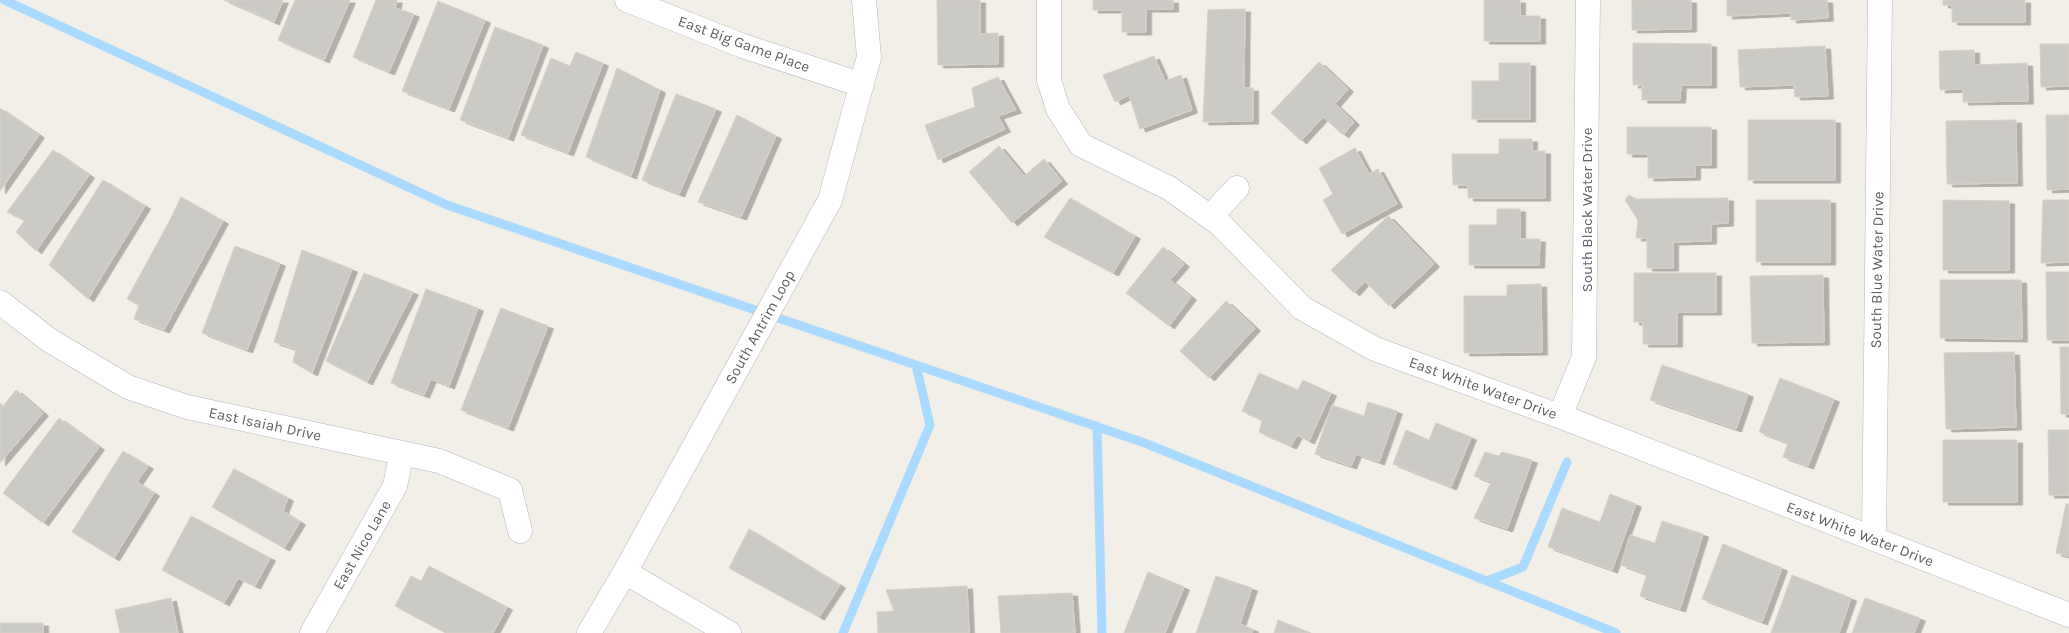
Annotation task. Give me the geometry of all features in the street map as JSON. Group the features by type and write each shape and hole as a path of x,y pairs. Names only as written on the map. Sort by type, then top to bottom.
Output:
{"street":[{"name":"East Big Game Place","path":"628,0 743,46 862,85"},
{"name":"South Antrim Loop","path":"589,633 625,572 830,200 869,57 864,0"},
{"name":"East White Water Drive","path":"1049,0 1049,80 1058,109 1081,145 1169,188 1220,224 1302,308 1375,349 1560,416 2069,615"},
{"name":"South Black Water Drive","path":"1560,416 1584,357 1588,0"},
{"name":"South Blue Water Drive","path":"1874,539 1880,0"},
{"path":"1210,217 1237,188"},
{"name":"East Isaiah Drive","path":"0,302 49,340 128,387 187,407 439,461 510,490 520,531"},
{"name":"East Nico Lane","path":"312,633 395,486 402,453"},
{"path":"625,572 729,633"}],"building":[{"path":"224,0 283,0 274,22"},
{"path":"295,0 350,0 324,60 278,40"},
{"path":"376,0 397,0 395,8 414,14 389,72 353,57"},
{"path":"937,0 980,0 980,34 998,33 998,64 938,65"},
{"path":"1093,0 1173,0 1173,9 1146,9 1146,32 1122,32 1122,10 1093,10"},
{"path":"1484,0 1520,0 1520,16 1540,16 1540,41 1484,41"},
{"path":"1632,0 1691,0 1691,29 1632,30"},
{"path":"1727,0 1827,0 1828,18 1791,20 1791,13 1727,16"},
{"path":"1943,0 2025,0 2025,22 1952,22 1952,5 1943,5"},
{"path":"438,1 485,20 449,109 402,91"},
{"path":"1245,9 1244,88 1253,88 1253,121 1203,122 1208,10"},
{"path":"495,27 543,45 508,138 460,120"},
{"path":"1633,43 1711,44 1711,85 1681,85 1680,100 1642,100 1642,85 1633,85"},
{"path":"2040,44 2069,44 2069,86 2041,87"},
{"path":"1825,46 1828,96 1795,97 1794,85 1740,87 1738,50"},
{"path":"1974,50 1974,65 2027,63 2028,101 1963,102 1963,89 1940,90 1939,51"},
{"path":"576,52 603,63 568,153 521,135 551,58 570,66"},
{"path":"1154,56 1165,81 1181,75 1192,110 1140,129 1129,95 1115,102 1103,75"},
{"path":"1319,62 1348,89 1335,104 1354,122 1343,135 1323,117 1301,141 1271,113"},
{"path":"1499,63 1530,63 1530,119 1472,119 1472,81 1499,81"},
{"path":"617,68 660,90 631,176 586,157"},
{"path":"998,77 1016,110 998,116 1005,129 938,160 925,125 975,107 972,88"},
{"path":"676,94 716,109 679,194 642,180"},
{"path":"0,108 39,135 0,191"},
{"path":"737,115 776,136 741,217 698,202"},
{"path":"2046,115 2069,115 2069,189 2047,190"},
{"path":"1748,120 1835,120 1835,180 1748,180"},
{"path":"2016,120 2017,183 1947,184 1946,121"},
{"path":"1627,127 1711,127 1711,165 1695,165 1695,177 1648,178 1648,154 1627,154"},
{"path":"1499,139 1532,139 1532,151 1545,151 1545,198 1468,198 1468,185 1453,185 1452,154 1499,154"},
{"path":"999,146 1024,176 1044,159 1062,181 1012,223 969,172"},
{"path":"1355,148 1369,174 1378,169 1397,204 1342,234 1323,200 1333,194 1319,168"},
{"path":"53,150 89,175 36,251 16,232 25,220 7,212"},
{"path":"103,180 145,206 88,299 49,265"},
{"path":"1629,195 1636,199 1728,198 1728,223 1711,224 1711,241 1673,242 1673,268 1647,268 1647,238 1636,238 1638,220 1625,200"},
{"path":"181,197 223,221 164,330 134,319 139,305 127,299"},
{"path":"1070,198 1135,236 1113,273 1044,237"},
{"path":"1756,200 1830,200 1830,262 1756,262"},
{"path":"1943,200 2009,201 2009,270 1943,270"},
{"path":"2043,200 2069,200 2069,262 2041,263"},
{"path":"1497,209 1520,209 1520,239 1540,239 1539,265 1469,265 1469,225 1497,225"},
{"path":"1388,216 1434,264 1389,306 1365,281 1354,293 1331,270"},
{"path":"235,246 280,263 247,350 202,333"},
{"path":"1163,247 1184,264 1170,280 1191,297 1169,326 1126,293"},
{"path":"302,250 352,269 312,373 293,362 296,349 274,342"},
{"path":"2046,272 2069,272 2069,340 2047,340"},
{"path":"364,273 413,292 367,382 326,361"},
{"path":"1634,273 1716,273 1716,312 1677,312 1677,344 1643,344 1643,322 1634,322"},
{"path":"1823,275 1824,342 1752,343 1750,276"},
{"path":"1940,280 2021,280 2022,339 1940,338"},
{"path":"1541,284 1542,352 1464,353 1464,296 1507,296 1507,285"},
{"path":"426,289 478,308 449,386 431,379 424,395 391,383"},
{"path":"1226,301 1255,328 1209,378 1180,351"},
{"path":"501,308 548,326 508,428 461,410"},
{"path":"2060,347 2069,347 2069,414 2061,414"},
{"path":"2014,352 2016,427 1946,429 1944,353"},
{"path":"1662,365 1748,394 1736,429 1650,400"},
{"path":"1259,373 1298,390 1303,380 1331,393 1309,441 1297,435 1291,446 1259,432 1262,420 1242,411"},
{"path":"1780,378 1834,399 1808,466 1783,457 1788,443 1759,432"},
{"path":"16,390 43,413 0,463 0,403 3,406"},
{"path":"1368,402 1397,411 1379,462 1356,454 1351,466 1315,454 1332,405 1364,416"},
{"path":"59,418 99,447 43,523 3,493"},
{"path":"1436,423 1471,437 1451,487 1393,464 1406,430 1429,440"},
{"path":"2048,430 2069,430 2069,495 2049,495"},
{"path":"1943,440 2017,440 2017,502 1943,502"},
{"path":"123,451 148,466 137,482 154,493 114,558 72,532"},
{"path":"1485,452 1499,456 1502,452 1532,460 1507,529 1474,518 1491,482 1474,476"},
{"path":"234,469 288,498 283,511 300,522 284,548 212,507"},
{"path":"1610,494 1636,504 1612,570 1548,547 1562,508 1600,522"},
{"path":"2066,504 2069,504 2069,556 2056,553"},
{"path":"191,516 270,558 255,586 238,578 224,603 162,570"},
{"path":"1662,521 1703,534 1680,609 1640,596 1647,574 1621,565 1630,535 1655,543"},
{"path":"749,529 840,585 819,617 729,568"},
{"path":"1723,544 1782,568 1762,622 1702,599"},
{"path":"429,566 507,607 493,633 446,633 395,606 411,576 421,581"},
{"path":"1148,572 1184,587 1165,633 1124,633"},
{"path":"1792,575 1851,598 1839,633 1771,633"},
{"path":"1216,576 1252,588 1240,624 1253,629 1252,633 1196,633"},
{"path":"967,586 969,633 878,633 877,612 894,611 886,590"},
{"path":"1072,593 1075,633 1001,633 998,596"},
{"path":"171,598 178,633 120,633 115,610"},
{"path":"1865,598 1920,618 1914,633 1852,633"},
{"path":"1278,620 1311,633 1274,633"},
{"path":"0,623 43,623 43,633 0,633"}],"waterway":[{"path":"4,0 447,205 1142,442 1616,633"},
{"path":"843,633 930,425 916,365"},
{"path":"1097,426 1102,633"},
{"path":"1487,581 1523,567 1567,462"}]}
